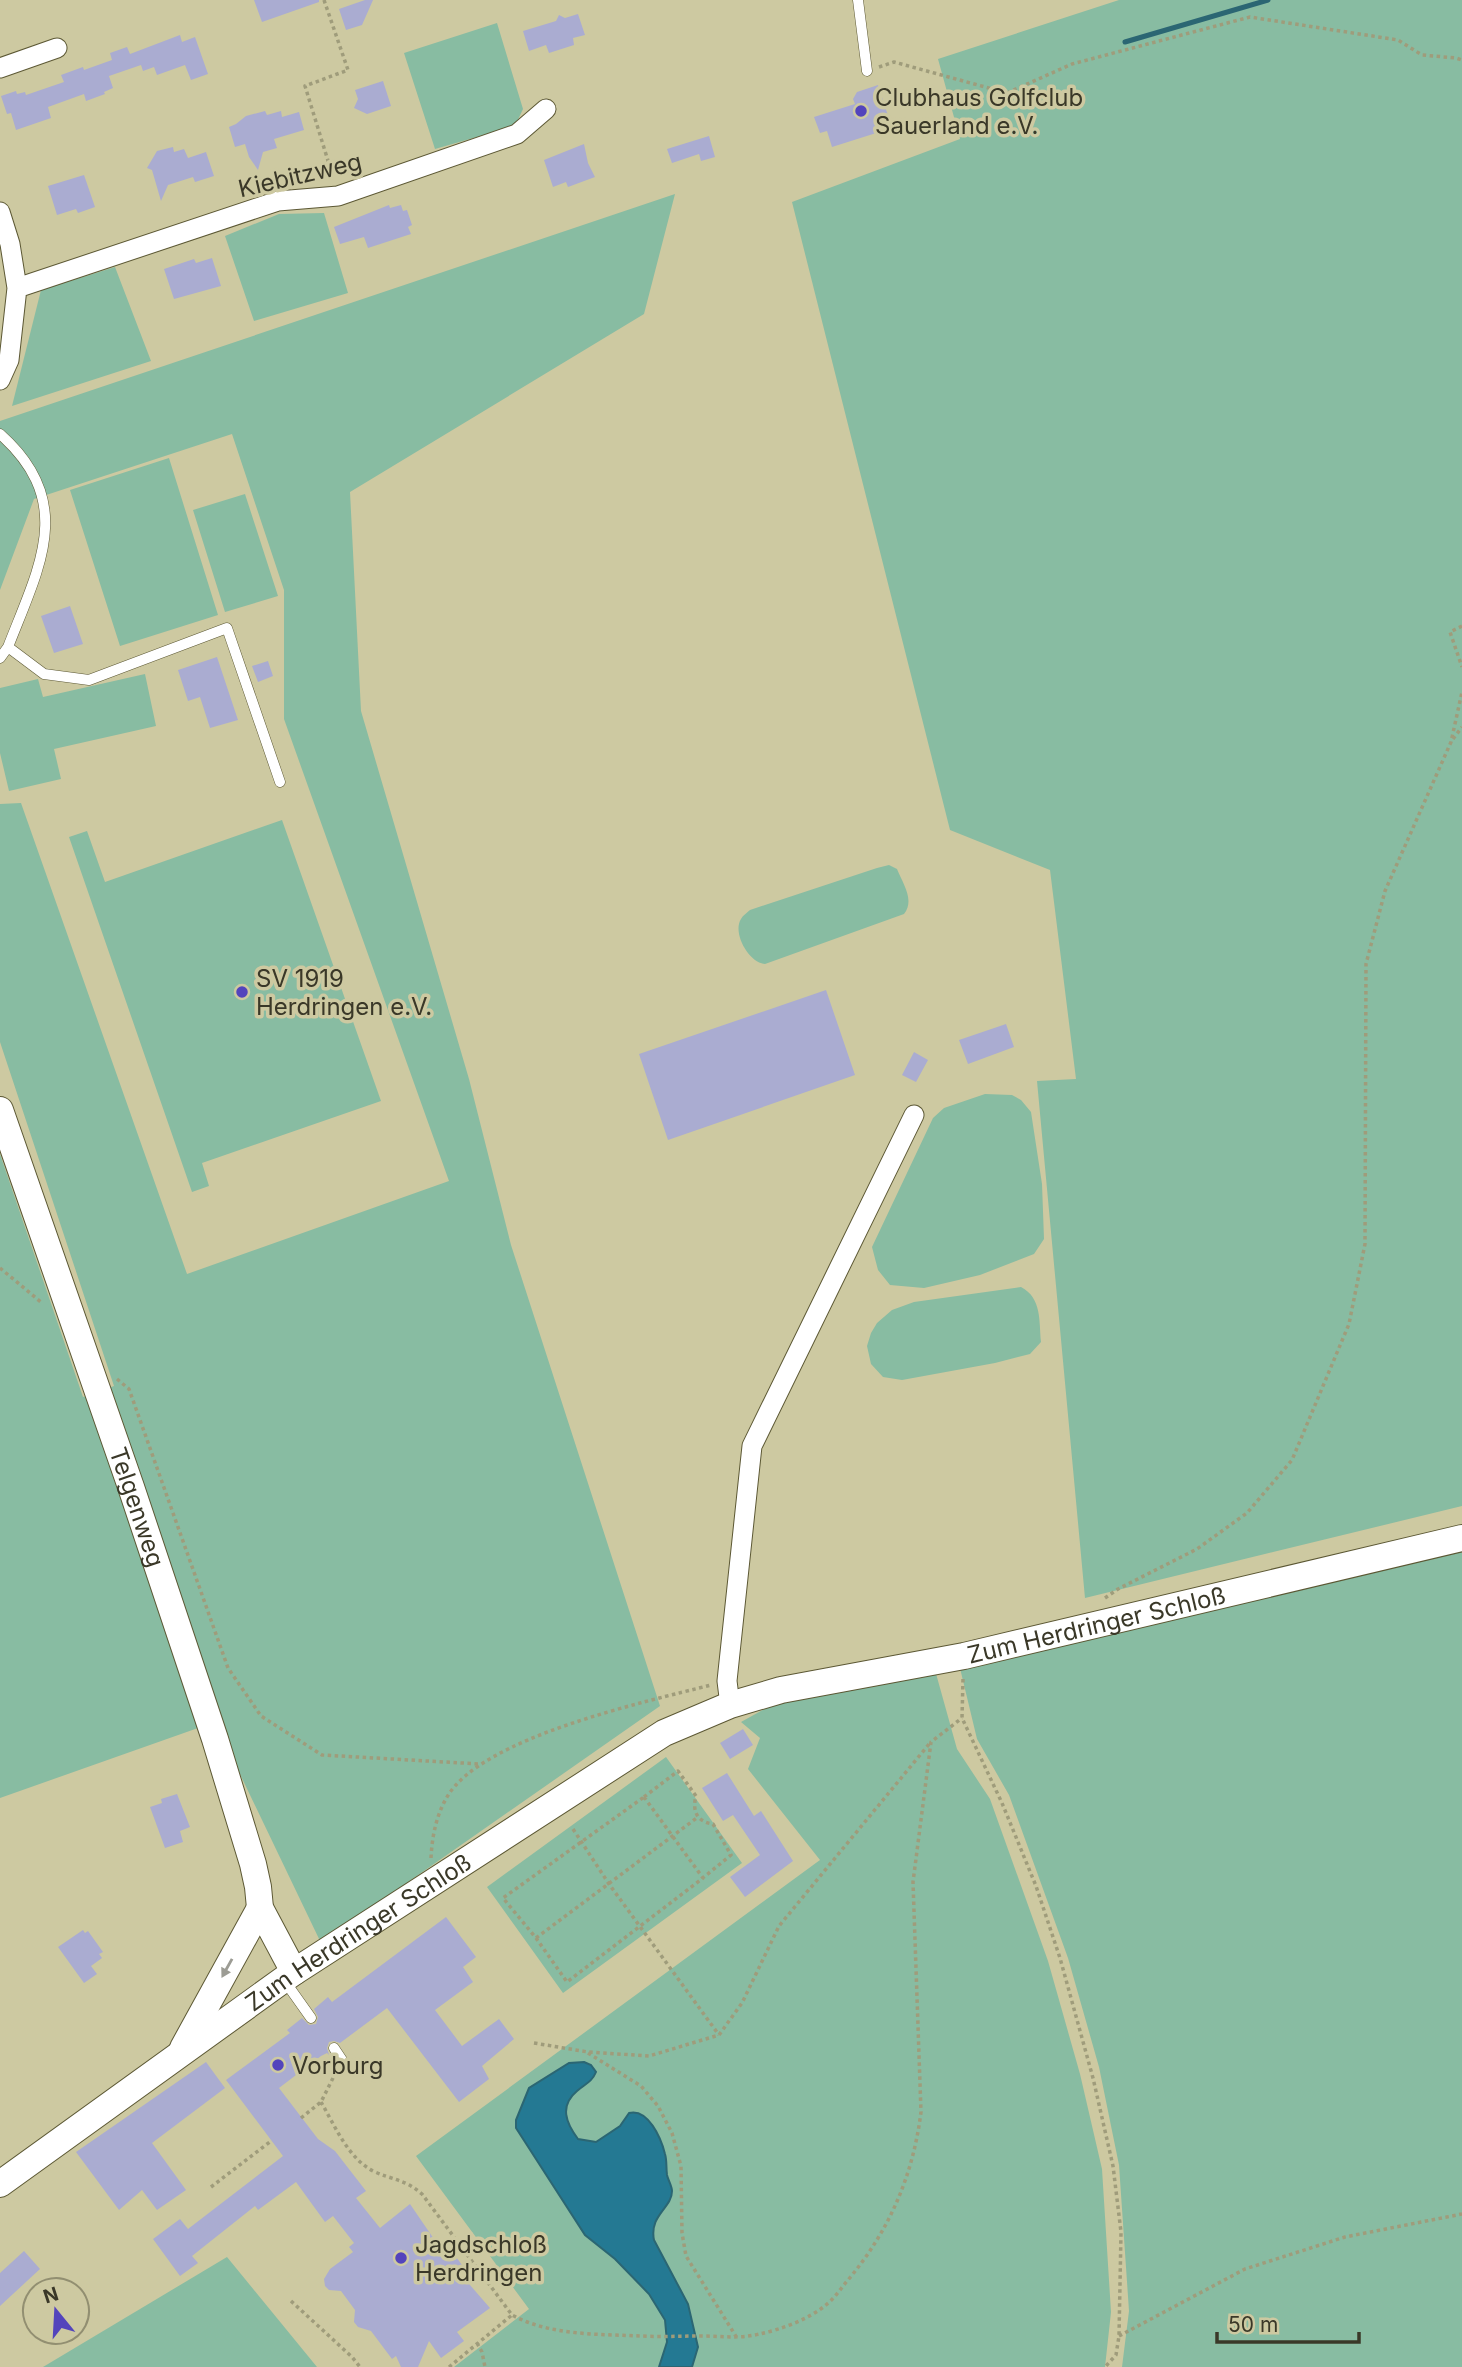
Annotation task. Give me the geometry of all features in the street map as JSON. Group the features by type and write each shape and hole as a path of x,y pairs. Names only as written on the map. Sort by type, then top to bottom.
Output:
{"street":[{"path":"0,68 57,48"},
{"name":"Kiebitzweg","path":"18,288 278,201 338,196 517,134 546,109"},
{"path":"0,212 10,244 18,288 9,360 0,380"},
{"name":"Telgenweg","path":"0,1110 131,1487 226,1773 253,1864 260,1908 289,1976"},
{"path":"729,1693 752,1446 915,1115"},
{"name":"Zum Herdringer Schloß","path":"0,2184 289,1976 664,1732 729,1693 781,1690 964,1657 1462,1538"},
{"path":"177,2057 260,1908"}],"lane":[{"path":"858,0 867,71"},
{"path":"0,433 24,459 37,480 46,504 46,533 33,584 8,647 0,658"},
{"path":"8,647 44,674 89,680 227,628 281,782"},
{"path":"289,1976 312,2018"},
{"path":"334,2048 342,2060"}],"path":[{"path":"324,0 348,71 305,86 338,196"},
{"path":"867,71 894,62 1007,93 1072,64 1250,16 1398,40 1422,55 1462,60"},
{"path":"1462,626 1450,632 1462,667"},
{"path":"1097,1604 1118,1589 1197,1549 1247,1513 1292,1460 1349,1324 1364,1244 1366,964 1385,891 1451,742 1462,692"},
{"path":"1451,742 1462,727"},
{"path":"0,1268 45,1305"},
{"path":"117,1379 129,1389 228,1668 261,1716 322,1755 480,1764"},
{"path":"964,1657 962,1718 1002,1802 1036,1886 1060,1958 1093,2078 1113,2166 1121,2232 1119,2336 1116,2355 1105,2367"},
{"path":"430,1886 433,1833 448,1795 480,1764 526,1740 629,1706 729,1693"},
{"path":"534,2043 588,2052 649,2056 719,2035 742,2003 779,1926 931,1742 962,1718"},
{"path":"321,2102 345,2144 359,2161 372,2170 411,2184 422,2194 512,2315 538,2326 566,2331 660,2337 737,2338 762,2334 788,2325 827,2305 882,2234 907,2178 917,2140 921,2112 913,1882 931,1742"},
{"path":"678,1771 696,1796 694,1805 698,1817 703,1822 713,1824 731,1855 567,1982 503,1898 643,1797 678,1771"},
{"path":"643,1797 703,1878"},
{"path":"536,1938 698,1817"},
{"path":"573,1829 609,1884 719,2035"},
{"path":"588,2052 641,2086 663,2115 672,2133 681,2166 682,2233 686,2256 737,2338"},
{"path":"301,2118 321,2102 342,2060"},
{"path":"211,2187 271,2141"},
{"path":"1119,2336 1245,2269 1345,2237 1462,2214"},
{"path":"291,2301 360,2367"},
{"path":"449,2367 512,2315"},
{"path":"477,2343 484,2357 485,2367"}],"green space":[{"path":"1119,0 1462,0 1462,1506 1085,1598 1037,1081 1076,1079 1050,870 950,830 792,202 960,139 938,59"},
{"path":"497,23 523,109 515,126 435,149 404,53"},
{"path":"675,194 644,314 350,492 361,711 469,1079 511,1245 660,1706 321,1943 215,1722 0,1798 0,1154 83,1397 114,1386 0,1042 0,804 21,803 187,1274 449,1181 284,719 284,590 232,434 34,499 0,590 0,421"},
{"path":"324,213 348,293 254,321 225,236 279,214"},
{"path":"115,267 151,361 12,406 41,290"},
{"path":"169,458 218,615 120,646 70,490"},
{"path":"245,494 278,596 225,612 193,510"},
{"path":"145,674 156,726 54,749 61,779 9,791 0,753 0,688 38,679 43,697"},
{"name":"SV 1919 Herdringen e.V.","path":"282,820 381,1101 202,1163 209,1186 192,1192 69,837 87,831 105,882"},
{"path":"889,865 897,869 907,892 908,903 904,914 765,964 753,959 740,939 739,925 750,910"},
{"path":"985,1094 1012,1095 1021,1100 1031,1112 1042,1184 1044,1239 1034,1254 980,1275 924,1288 890,1285 878,1270 872,1247 933,1118 944,1108"},
{"path":"1021,1287 1033,1297 1039,1318 1041,1342 1030,1354 902,1380 883,1377 871,1364 867,1346 871,1333 877,1323 892,1310 914,1302"},
{"path":"1462,1543 1462,2367 1122,2367 1129,2311 1119,2165 1099,2067 1068,1958 1009,1795 977,1739 959,1664"},
{"path":"935,1670 957,1749 990,1799 1048,1961 1080,2074 1102,2169 1111,2312 1105,2367 454,2367 529,2309 416,2156 820,1860 748,1769 760,1738 741,1722 779,1701"},
{"path":"666,1757 742,1863 563,1993 487,1887"},
{"path":"227,2257 317,2367 43,2367 78,2346 91,2346 91,2338"}],"water":[{"path":"584,2062 591,2065 596,2072 590,2081 571,2097 566,2109 570,2127 578,2139 596,2142 620,2126 629,2113 636,2113 653,2126 663,2147 672,2191 657,2218 653,2231 654,2240 688,2304 698,2347 692,2367 659,2367 667,2342 665,2320 649,2294 615,2259 585,2235 516,2128 516,2120 529,2088 569,2063"}],"building":[{"path":"254,0 319,0 319,2 262,22"},
{"path":"373,0 362,25 346,30 339,9"},
{"path":"578,14 585,35 573,38 574,45 549,53 546,45 529,51 523,31 556,21 559,15 565,18"},
{"path":"180,35 182,42 195,37 208,74 191,80 185,65 157,75 154,67 143,71 141,65 109,76 113,88 104,92 105,94 86,101 84,94 48,107 51,118 16,130 11,113 7,114 1,96 16,91 17,94 25,92 26,95 64,82 61,75 112,60 110,53 127,47 130,54"},
{"path":"383,81 391,106 367,114 354,108 358,99 355,90"},
{"name":"Clubhaus Golfclub Sauerland e.V.","path":"878,85 892,128 832,147 827,131 820,133 814,117 855,104 853,99 857,92"},
{"path":"265,111 267,115 281,111 282,117 299,112 304,130 274,139 277,148 263,152 258,170 249,157 245,144 235,147 229,127 246,116"},
{"path":"709,136 715,157 701,161 699,154 672,163 667,149"},
{"path":"584,144 588,163 595,177 568,187 566,182 553,187 544,160"},
{"path":"173,147 174,152 184,149 188,158 206,152 214,176 195,182 193,177 168,185 161,201 152,170 147,168 157,151"},
{"path":"84,175 95,207 78,213 76,209 57,215 48,186"},
{"path":"389,205 390,208 401,205 403,211 407,210 412,225 408,227 411,234 368,248 364,237 340,244 334,227"},
{"path":"212,258 221,286 174,299 164,269 194,259 196,263"},
{"path":"70,606 83,644 54,653 41,616"},
{"path":"217,657 238,720 210,728 200,697 188,701 178,670"},
{"path":"268,661 273,676 258,682 252,666"},
{"path":"826,990 855,1075 668,1140 639,1054"},
{"path":"1006,1024 1014,1047 968,1064 959,1040"},
{"path":"914,1052 928,1060 916,1082 902,1075"},
{"path":"743,1729 753,1745 730,1759 720,1743"},
{"path":"727,1773 754,1816 761,1811 793,1861 745,1897 730,1877 760,1855 733,1815 723,1821 702,1788"},
{"path":"177,1794 190,1827 180,1831 183,1842 165,1848 150,1807 162,1803 161,1799"},
{"path":"446,1917 476,1957 463,1967 473,1982 435,2010 462,2046 499,2019 514,2039 482,2066 489,2079 459,2102 387,2008 340,2043 329,2042 329,2055 327,2053 321,2056 279,2088 318,2139 335,2151 366,2191 356,2198 380,2228 410,2204 438,2245 445,2242 462,2265 456,2269 490,2308 457,2332 464,2341 441,2358 429,2341 418,2367 401,2367 396,2356 392,2359 371,2331 358,2327 354,2322 355,2310 341,2291 329,2290 325,2286 324,2279 330,2269 353,2252 349,2247 354,2243 333,2216 325,2222 296,2182 258,2210 255,2206 192,2256 198,2263 180,2276 153,2239 180,2219 188,2229 283,2156 226,2080 290,2033 287,2030 302,2018 309,2025 316,2024 318,2017 314,2009 328,1997 332,2002"},
{"path":"83,1930 85,1933 88,1931 103,1952 99,1954 102,1958 91,1966 97,1974 84,1983 58,1947"},
{"path":"206,2062 225,2088 152,2143 186,2190 157,2210 142,2190 119,2210 76,2152"},
{"path":"24,2251 40,2269 32,2276 21,2276 21,2287 0,2306 0,2273"}],"waterway":[{"path":"1125,42 1268,0"}],"place":[{"name":"Clubhaus Golfclub Sauerland e.V.","path":"861,111"},
{"name":"SV 1919 Herdringen e.V.","path":"242,992"},
{"name":"Vorburg","path":"278,2065"},
{"name":"Jagdschloß Herdringen","path":"401,2258"}]}
